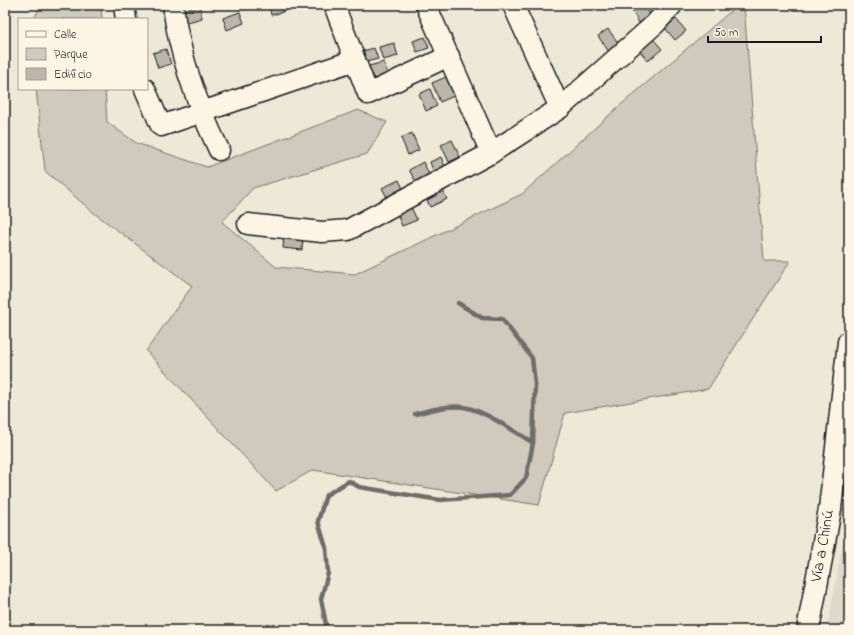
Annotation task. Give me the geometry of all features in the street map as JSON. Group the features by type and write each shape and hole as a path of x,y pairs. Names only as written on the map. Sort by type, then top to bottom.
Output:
{"main road":[{"name":"Vía a Chinú","path":"808,630 844,429 849,342"}],"street":[{"path":"124,5 126,18"},
{"path":"173,5 186,68 201,112 219,150"},
{"path":"334,5 368,94 449,56"},
{"path":"426,5 491,153"},
{"path":"513,5 560,108"},
{"path":"248,224 322,232 348,230 491,153 560,108 656,24 672,5"},
{"path":"145,90 161,126 355,60"}],"shaded area":[{"path":"849,509 849,630 827,630"}],"green space":[{"path":"41,5 101,5 102,18 34,18"},
{"path":"738,5 744,5 764,261 790,261 708,389 565,413 539,505 313,470 276,491 146,351 192,286 94,213 45,171 36,90 105,90 107,122 136,143 207,167 358,110 387,122 367,154 253,188 222,222 276,267 355,274 522,194 616,109"}],"building":[{"path":"269,5 281,5 283,12 271,15"},
{"path":"285,5 298,5 298,7 286,10"},
{"path":"638,5 645,5 651,16 639,23 631,9"},
{"path":"200,6 202,18 184,23 181,10"},
{"path":"240,12 244,23 227,30 223,18"},
{"path":"676,19 686,31 675,40 665,28"},
{"path":"608,29 619,44 609,52 598,36"},
{"path":"425,37 429,48 417,52 413,41"},
{"path":"653,39 662,49 648,61 640,51"},
{"path":"394,43 398,56 383,60 379,47"},
{"path":"374,48 378,59 366,62 363,51"},
{"path":"166,49 171,64 158,68 153,53"},
{"path":"384,62 388,75 373,80 369,66"},
{"path":"446,77 454,96 440,102 432,83"},
{"path":"430,89 437,106 426,111 419,94"},
{"path":"412,133 419,150 408,155 401,138"},
{"path":"452,140 460,157 449,162 441,145"},
{"path":"441,157 445,167 434,173 430,162"},
{"path":"423,162 429,174 416,182 409,170"},
{"path":"399,180 404,191 388,199 382,188"},
{"path":"442,188 447,199 430,207 425,195"},
{"path":"411,207 417,220 402,226 397,213"},
{"path":"284,236 303,237 302,250 283,248"}],"waterway":[{"path":"327,630 321,599 328,573 326,548 318,521 326,495 349,481 359,487 440,500 510,495 526,478 533,443 535,384 532,358 502,319 482,318 458,303"},
{"path":"415,414 446,407 464,407 490,417 533,443"}]}
